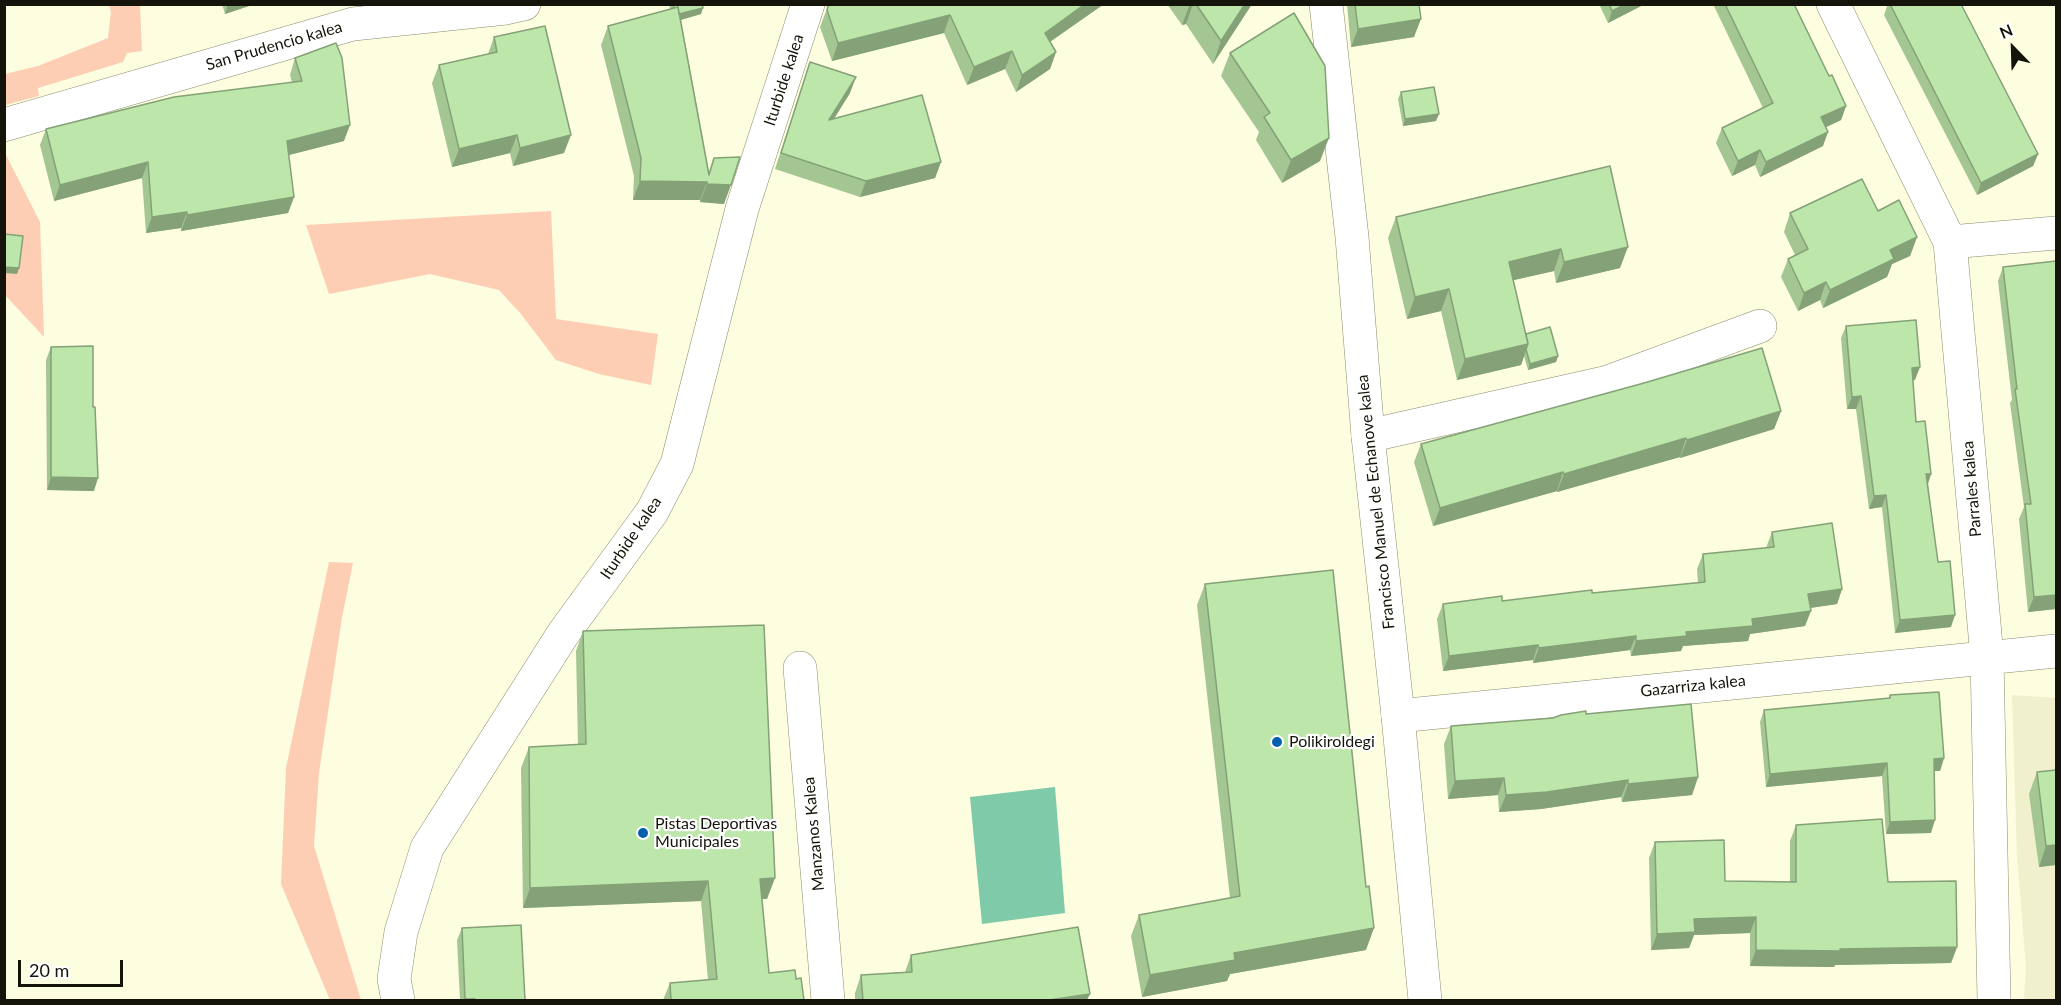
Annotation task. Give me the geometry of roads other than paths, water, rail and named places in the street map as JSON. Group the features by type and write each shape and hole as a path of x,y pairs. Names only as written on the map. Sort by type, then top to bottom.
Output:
{"street":[{"name":"Iturbide kalea","path":"398,1000 394,979 401,932 427,848 563,634 652,512 677,464 742,209 808,4"},
{"name":"Francisco Manuel de Echanove kalea","path":"1326,4 1352,237 1368,436 1425,1000"},
{"name":"Parrales kalea","path":"1833,4 1950,242 1987,657 1994,1000"},
{"name":"San Prudencio kalea","path":"17,122 216,62 353,24 514,6"},
{"path":"1950,242 2056,233"},
{"path":"1368,436 1608,382 1760,326"},
{"name":"Gazarriza kalea","path":"1398,716 2056,651"},
{"name":"Manzanos Kalea","path":"800,668 828,1000"}],"place":[{"name":"Polikiroldegi","path":"1277,742"},
{"name":"Pistas Deportivas Municipales","path":"643,833"}]}
